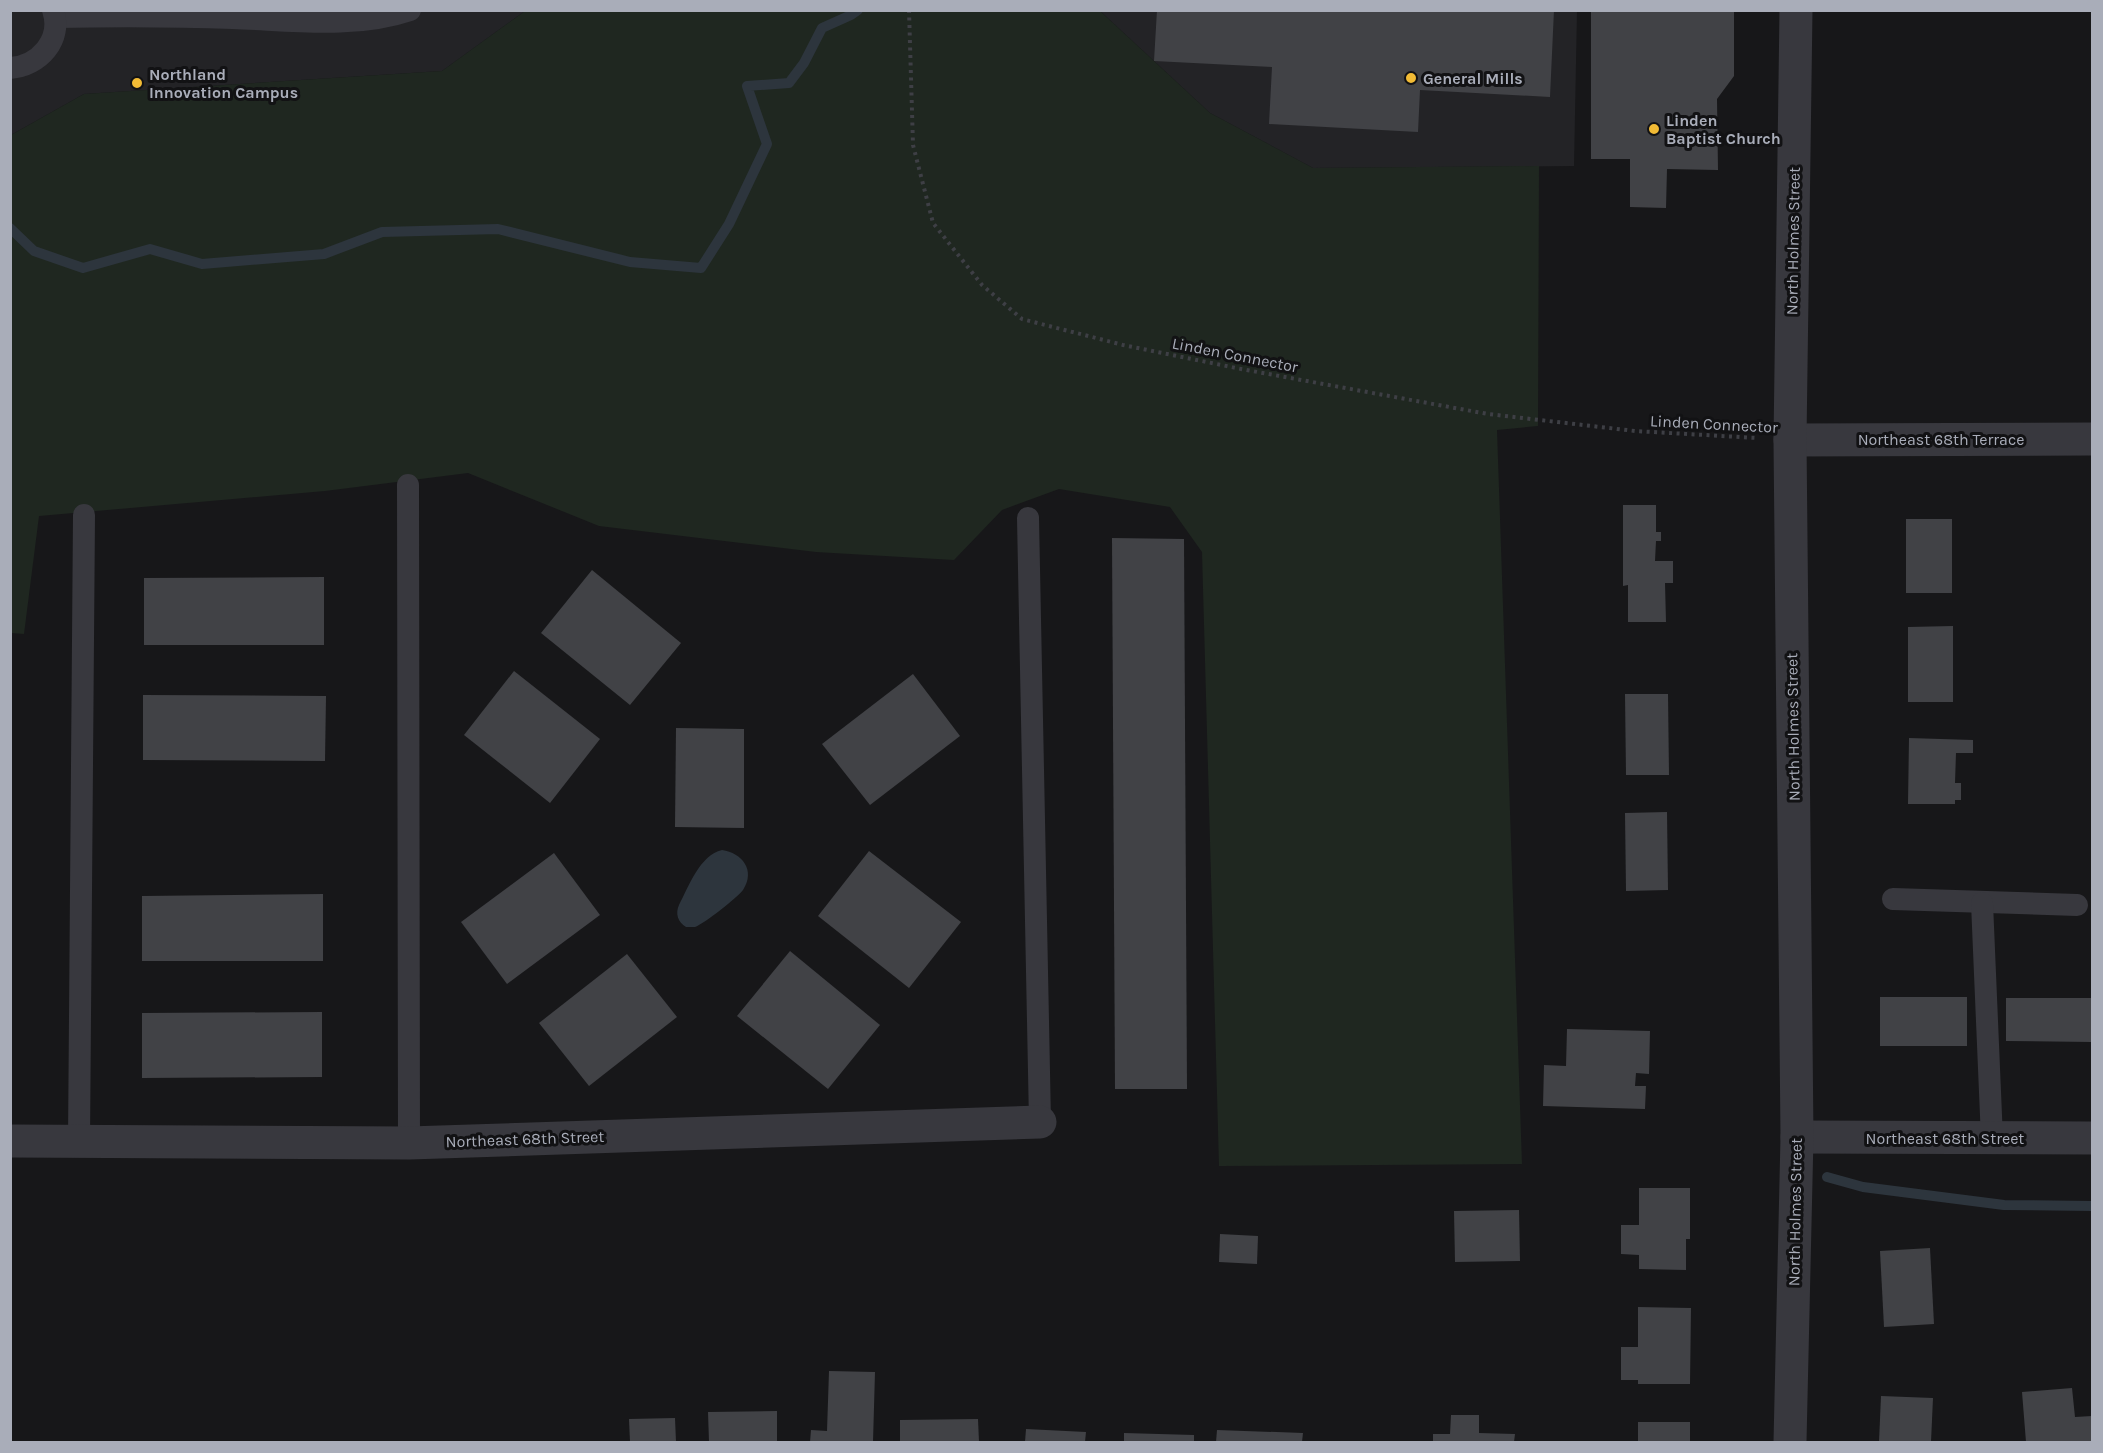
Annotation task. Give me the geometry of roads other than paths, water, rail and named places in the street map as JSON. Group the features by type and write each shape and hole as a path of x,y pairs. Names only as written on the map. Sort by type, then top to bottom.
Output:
{"street":[{"name":"North Holmes Street","path":"1790,1443 1797,1137 1790,440 1796,10"},
{"name":"Northeast 68th Terrace","path":"1790,440 2092,439"},
{"name":"Northeast 68th Street","path":"10,1141 409,1143 1040,1122"},
{"name":"Northeast 68th Street","path":"1797,1137 2092,1138"}],"lane":[{"path":"10,68 27,65 40,57 50,46 55,32 54,14 151,13 330,21 386,18 410,10"},
{"path":"408,485 409,1143"},
{"path":"79,1141 84,515"},
{"path":"1028,518 1040,1122"},
{"path":"1893,899 2077,905"},
{"path":"1982,903 1992,1139"}],"waterway":[{"path":"10,228 34,251 83,268 150,249 202,264 324,254 382,232 498,229 630,262 701,268 729,224 767,144 747,86 789,83 804,63 822,28 858,10"},
{"path":"1827,1177 1863,1187 2004,1205 2092,1206"}],"place":[{"name":"General Mills","path":"1411,78"},
{"name":"Northland Innovation Campus","path":"137,83"},
{"name":"Linden Baptist Church","path":"1654,129"}]}
